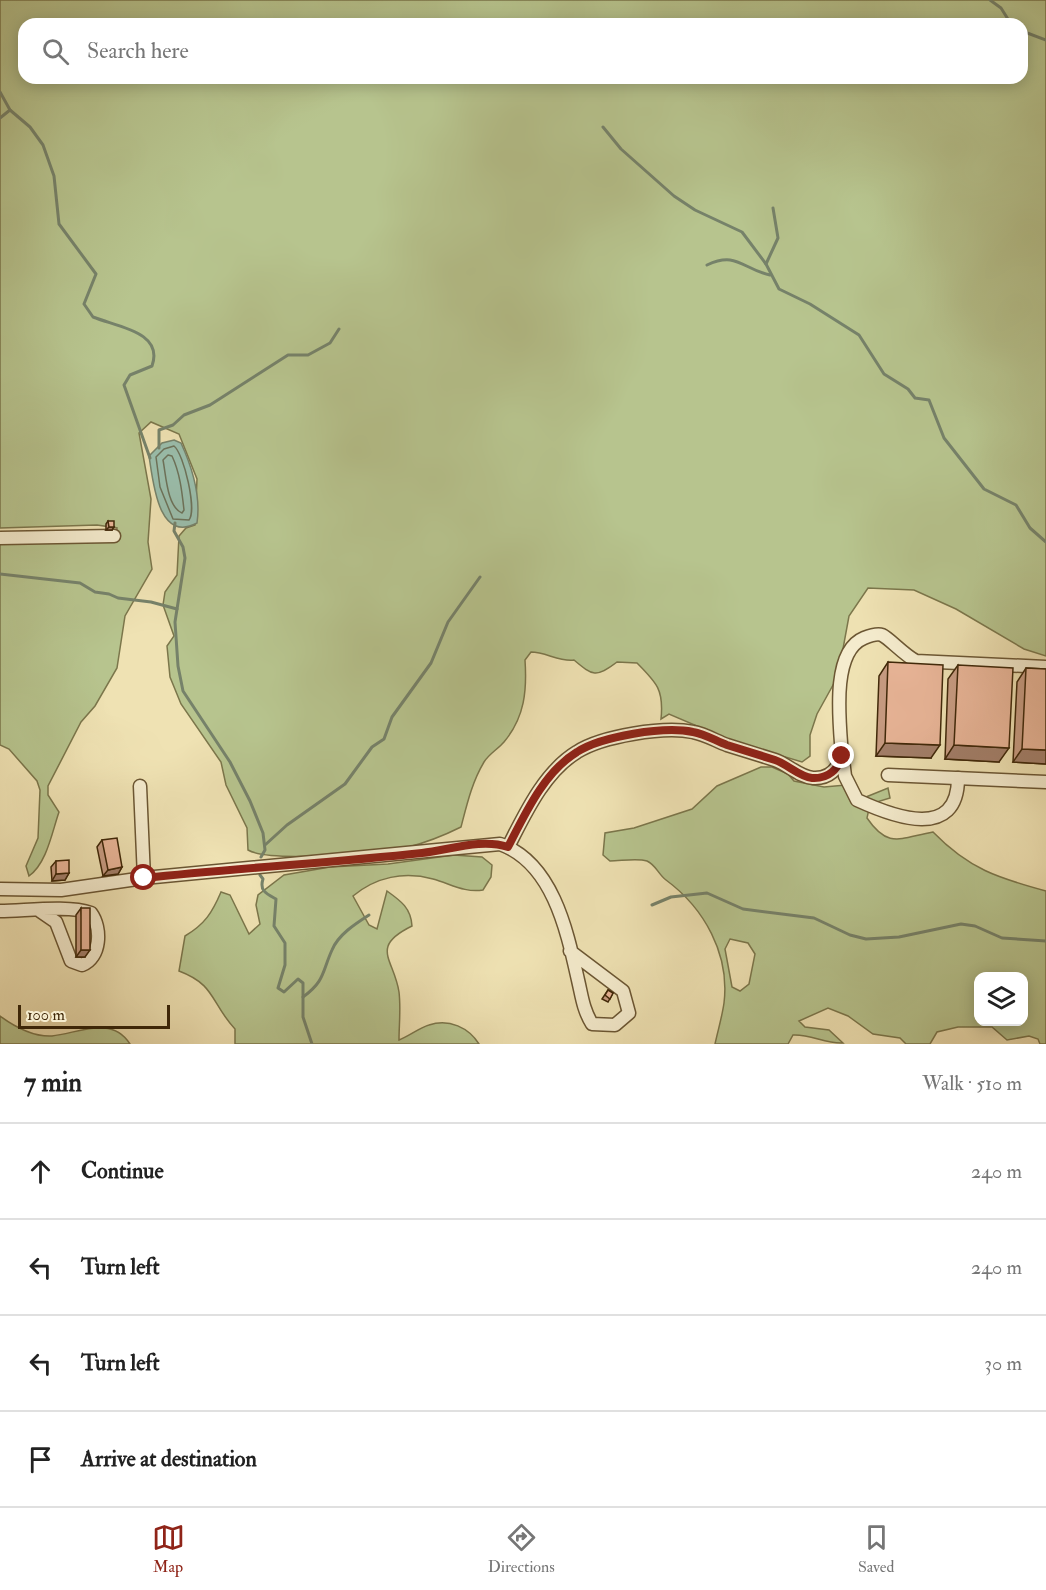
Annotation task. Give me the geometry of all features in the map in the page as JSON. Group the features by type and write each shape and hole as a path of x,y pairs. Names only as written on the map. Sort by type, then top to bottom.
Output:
{"lane":[{"path":"0,538 114,536"},
{"path":"958,778 955,801 941,817 926,819 894,814 857,800 845,776 842,756 840,673 843,659 860,639 872,634 882,635 916,661 1046,667"},
{"path":"508,847 524,816 559,766 577,752 595,744 659,731 688,731 778,761 812,778 829,775 838,768 842,756"},
{"path":"888,775 1046,782"},
{"path":"140,786 144,878"},
{"path":"0,889 61,890 144,878 500,844 527,860 544,879 552,894 570,951 583,1010 592,1024 615,1024 629,1013 623,991 570,951"},
{"path":"0,911 83,910 91,913 98,928 96,949 88,963 82,965 71,961 56,922 40,911"}],"green space":[{"path":"0,0 1046,0 1046,656 1024,649 956,609 914,590 868,588 849,616 838,676 817,714 810,735 810,756 802,762 732,741 669,714 661,719 662,709 658,688 637,663 617,662 604,671 595,673 574,660 563,660 531,652 525,660 525,693 516,723 502,745 486,759 476,777 461,827 427,842 391,850 324,856 260,854 248,850 247,828 226,785 221,762 181,704 170,677 167,646 174,636 163,605 165,592 177,575 179,536 186,528 195,525 197,479 179,434 151,422 139,433 151,499 148,542 152,569 125,616 117,668 95,706 81,722 48,786 48,795 59,812 45,855 29,876 26,866 38,838 40,790 37,781 9,749 0,745 0,541 116,539 117,528 97,525 0,528"},
{"path":"761,767 772,767 788,774 794,781 824,787 846,785 861,799 888,788 890,798 870,804 867,818 888,838 896,839 933,832 946,845 972,864 1013,882 1046,891 1046,1044 1040,1044 1038,1039 1029,1036 1007,1040 992,1027 958,1027 937,1032 930,1044 906,1044 900,1038 873,1034 848,1016 828,1008 799,1021 805,1027 829,1030 843,1043 793,1035 788,1044 715,1044 724,1003 725,985 718,950 703,918 680,891 663,878 647,861 610,861 603,855 605,833 634,828 692,809 717,786","holes":["730,939 748,943 755,954 749,984 740,991 732,987 725,949"]},
{"path":"454,855 482,857 492,865 491,877 483,890 464,889 422,877 401,876 371,884 353,896 369,925 377,929 387,891 401,902 410,914 412,926 391,941 388,947 399,992 399,1040 425,1026 444,1023 464,1029 479,1044 235,1044 235,1029 212,995 200,982 179,971 185,936 207,917 221,892 230,895 249,934 260,924 256,905 258,895 284,875 330,867 388,864"},
{"path":"0,1016 38,1035 52,1036 105,1028 123,1035 130,1044 0,1044"}],"water":[{"path":"174,440 181,443 185,452 197,492 197,523 184,527 174,525 166,518 160,507 149,456 162,443"}],"building":[{"path":"108,521 114,521 114,527 109,527"},
{"path":"888,662 943,665 940,745 885,743"},
{"path":"958,665 1013,668 1009,748 954,745"},
{"path":"1026,668 1046,669 1046,750 1022,749"},
{"path":"117,838 122,867 108,870 102,840"},
{"path":"69,860 69,873 56,874 56,861"},
{"path":"81,908 90,908 90,950 81,950"},
{"path":"608,990 613,993 610,999 605,995"}],"waterway":[{"path":"990,0 1001,8 1007,18"},
{"path":"1028,33 1046,40"},
{"path":"0,92 10,110 30,127 43,145 54,176 59,224 96,274 84,304 93,317 136,332 151,345 154,355 152,366 130,375 124,385 150,458"},
{"path":"0,118 10,110"},
{"path":"603,127 621,149 674,196 695,210 742,232 766,264 779,289 810,304 859,335 884,374 908,389 915,398 929,400 944,438 984,489 1016,505 1030,528 1046,542"},
{"path":"766,264 778,238 773,208"},
{"path":"707,265 717,261 733,260 770,275"},
{"path":"159,448 159,430 173,425 184,415 210,405 288,355 308,355 330,343 339,329"},
{"path":"175,523 174,531 183,547 185,558 175,622 178,666 183,691 230,762 250,801 263,833 265,850 261,857"},
{"path":"0,574 80,583 95,592 177,609"},
{"path":"265,845 287,825 345,784 372,747 384,739 392,717 431,663 448,622 480,577"},
{"path":"260,875 263,879 263,889 276,899 274,926 285,943 285,965 278,988 284,992 298,979 303,983 303,1017 312,1044"},
{"path":"652,905 671,897 707,893 743,909 814,918 850,935 866,939 899,937 961,924 975,926 1002,938 1046,941"},
{"path":"303,997 319,981 338,939 369,915"}],"route":[{"path":"144,878 255,866 423,853 476,845 500,844 508,847 524,816 559,766 577,752 595,744 622,737 659,731 696,732 778,761 812,778 829,775 838,768 842,756"}]}
